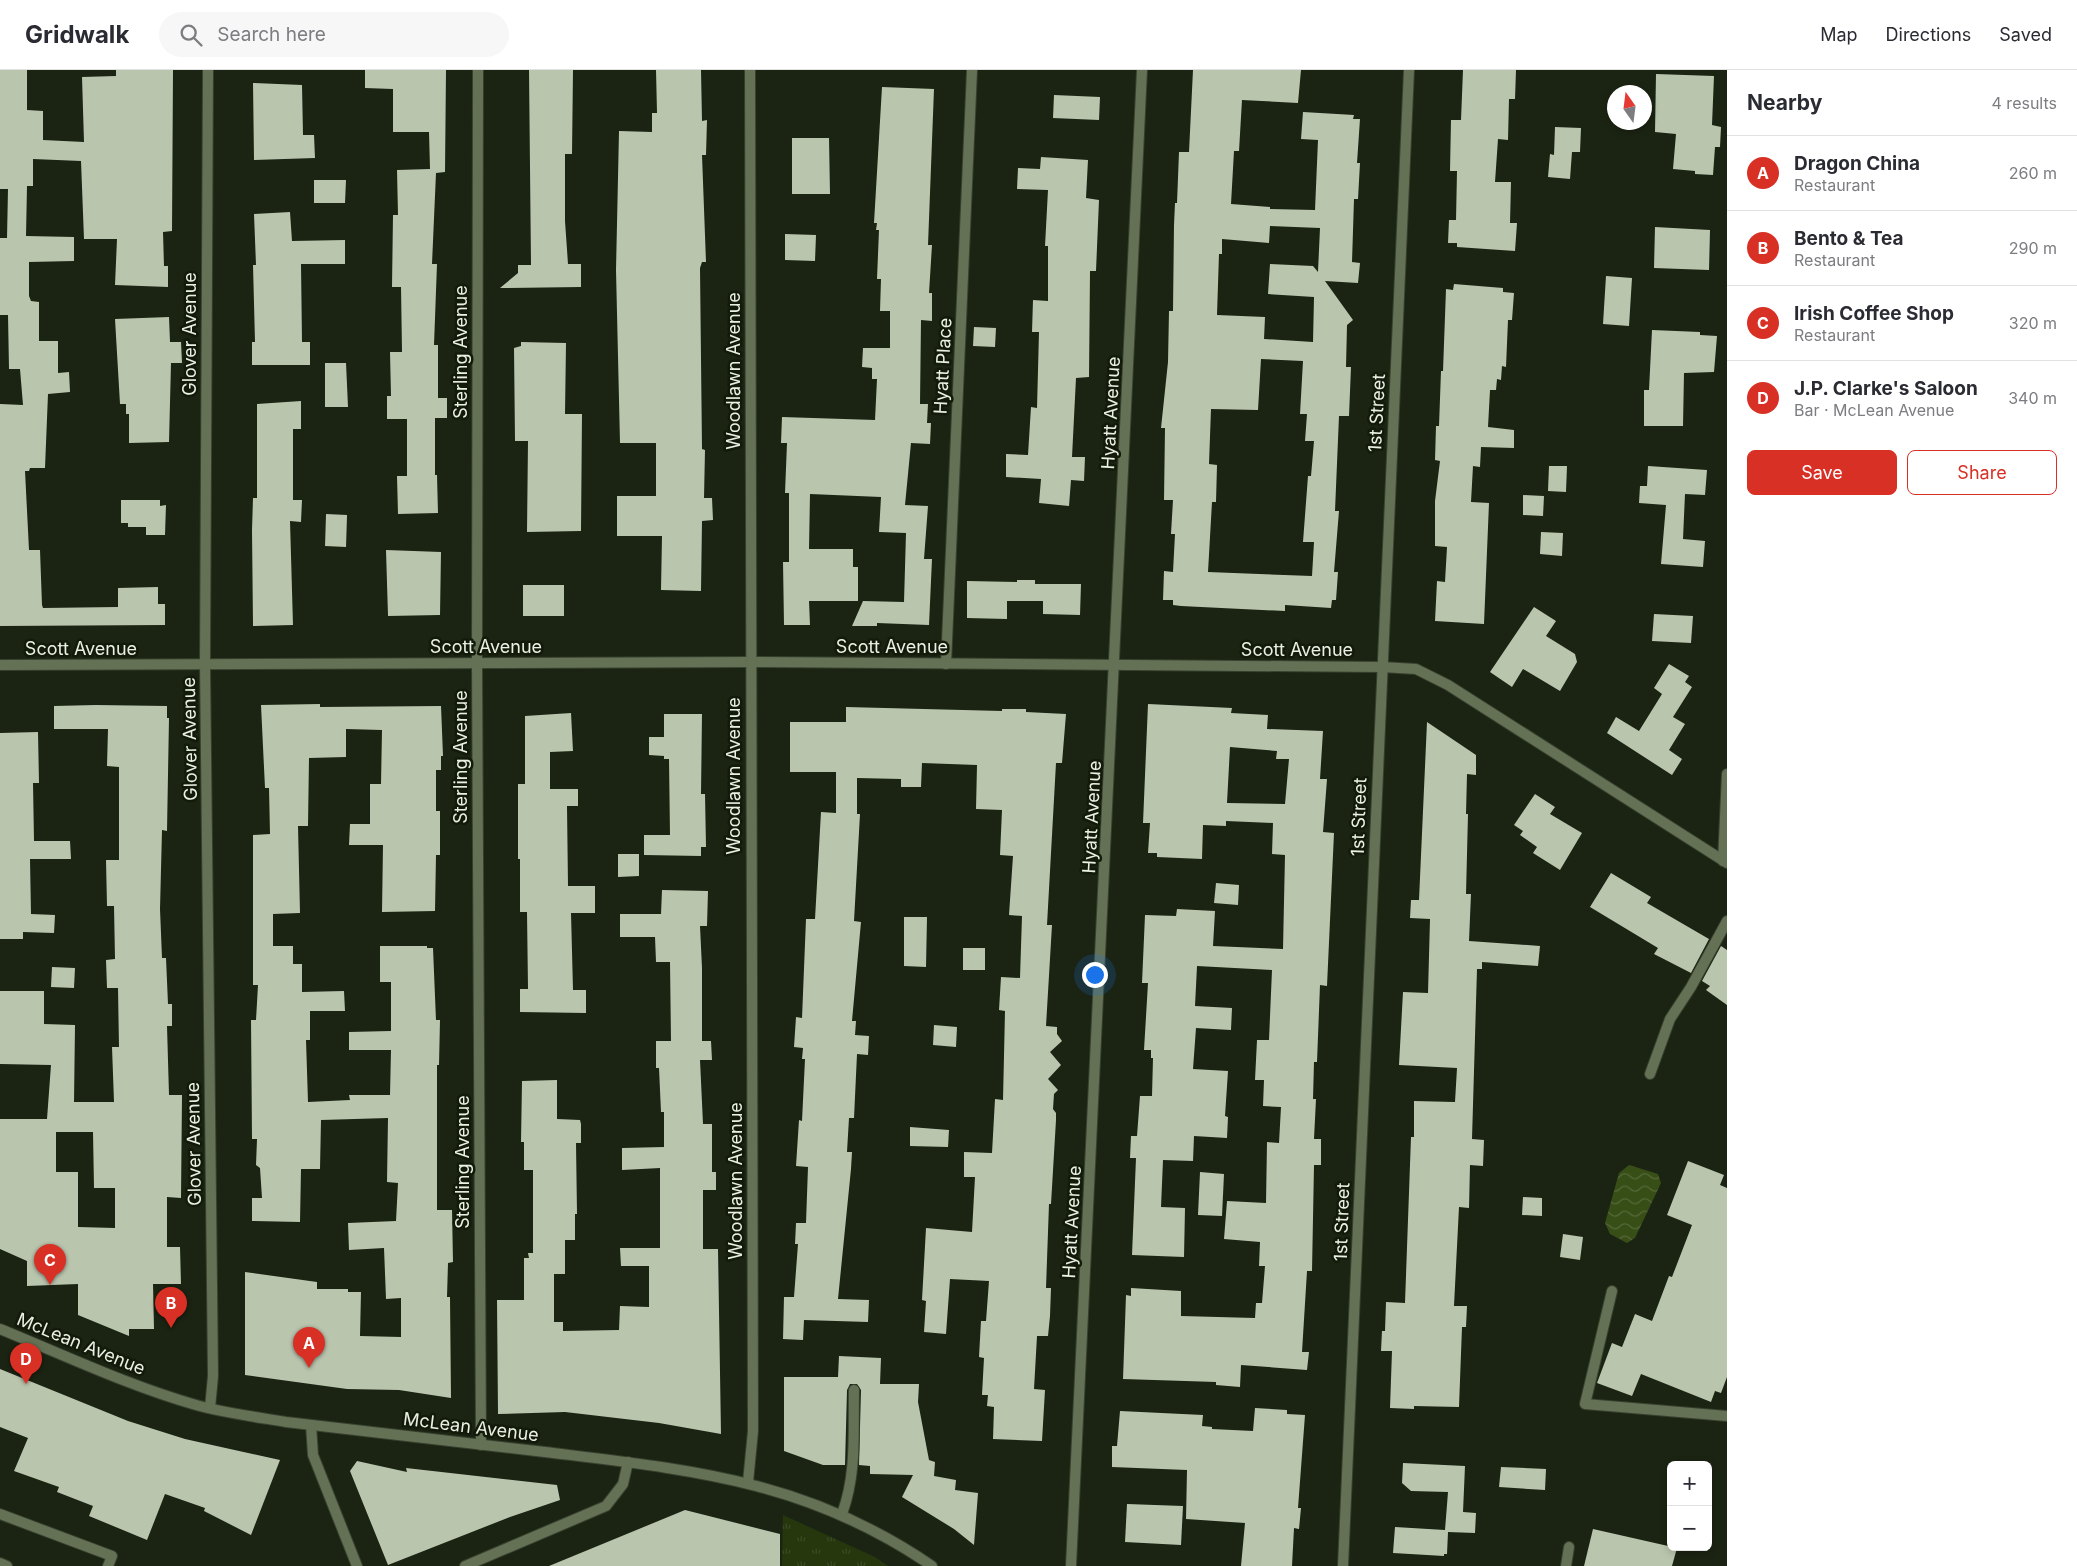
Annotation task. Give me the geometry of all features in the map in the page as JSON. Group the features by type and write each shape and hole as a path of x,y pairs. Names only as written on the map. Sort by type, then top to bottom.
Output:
{"street":[{"name":"Glover Avenue","path":"208,70 205,664 213,1376 210,1408"},
{"name":"Sterling Avenue","path":"478,70 477,663 481,1445"},
{"name":"Woodlawn Avenue","path":"748,1482 753,1430 750,70"},
{"name":"Hyatt Place","path":"946,664 972,70"},
{"name":"Hyatt Avenue","path":"1071,1566 1116,665 1142,70"},
{"name":"1st Street","path":"1343,1566 1409,70"},
{"name":"Scott Avenue","path":"0,665 750,662 1382,667 1416,670 1448,685 1725,862"},
{"path":"1725,862 1727,774"},
{"path":"1650,1074 1670,1018 1691,987 1727,922"},
{"path":"1612,1291 1585,1404 1727,1416"},
{"name":"McLean Avenue","path":"0,1329 129,1382 210,1408 311,1425 688,1470 748,1482 784,1492 842,1514 886,1537 932,1566"},
{"path":"842,1514 851,1490 854,1390"},
{"path":"311,1425 313,1455 357,1566"},
{"path":"465,1566 606,1506 623,1484 628,1462"},
{"path":"0,1514 112,1556 108,1566"},
{"path":"1566,1566 1569,1547"},
{"path":"0,1563 7,1566"}],"green space":[{"path":"783,1515 875,1557 888,1566 782,1566"}],"water":[{"path":"1629,1165 1658,1174 1661,1183 1635,1238 1627,1243 1610,1234 1605,1223 1619,1173"}],"building":[{"path":"0,70 27,70 27,110 43,111 43,140 84,142 82,77 116,76 116,70 173,70 172,231 163,232 164,266 168,266 168,287 115,285 117,239 84,239 81,161 33,159 33,186 27,186 26,236 74,237 74,261 29,262 29,296 31,301 39,302 39,341 58,341 58,373 69,372 70,392 48,394 45,468 30,468 29,471 25,471 29,550 40,550 43,608 118,607 118,588 158,587 158,604 165,604 165,625 0,626 0,404 23,405 20,369 9,369 8,315 0,315 0,238 7,238 8,189 0,189"},
{"path":"365,70 446,70 445,172 436,173 432,264 437,264 434,345 438,345 438,398 447,398 447,418 435,418 435,475 437,475 438,513 398,514 397,476 407,476 407,419 387,419 387,396 391,396 390,352 402,352 401,287 392,287 393,215 398,215 397,170 430,169 429,132 393,132 393,89 365,88"},
{"path":"529,70 573,70 572,154 565,154 565,221 568,264 581,264 581,287 500,288 518,273 518,265 531,265"},
{"path":"656,70 701,70 702,121 707,120 706,155 702,155 706,262 702,262 700,268 702,449 705,450 704,498 712,498 713,520 702,521 701,591 661,590 662,536 617,536 617,496 656,496 656,443 620,443 616,270 619,131 652,132 652,113 657,113"},
{"path":"1193,70 1301,70 1298,103 1242,100 1239,151 1234,151 1231,204 1270,207 1270,209 1315,210 1318,140 1301,139 1303,112 1354,115 1353,119 1360,119 1357,163 1360,163 1358,199 1354,199 1352,262 1360,263 1358,283 1325,281 1353,320 1347,325 1346,367 1351,367 1349,416 1339,416 1335,511 1339,511 1334,572 1338,572 1336,600 1332,600 1331,608 1285,605 1285,611 1181,606 1173,605 1173,600 1163,600 1164,571 1173,572 1175,534 1171,534 1173,500 1164,500 1165,428 1161,428 1168,362 1169,311 1173,311 1174,225 1179,152 1189,152","holes":["1270,226 1320,228 1318,272 1313,266 1270,264 1268,294 1314,297 1313,342 1264,339 1265,317 1217,315 1219,254 1222,254 1222,239 1269,243","1261,359 1303,361 1300,414 1307,414 1305,441 1314,441 1311,476 1308,476 1303,542 1314,542 1312,576 1208,572 1212,502 1216,502 1217,465 1209,464 1211,409 1258,410"]},
{"path":"1463,70 1516,70 1515,99 1509,99 1508,140 1498,139 1495,182 1511,182 1510,223 1517,223 1515,251 1457,247 1457,243 1448,243 1449,220 1456,220 1457,171 1450,171 1451,120 1461,120"},
{"path":"1656,74 1714,76 1712,125 1721,127 1720,147 1715,147 1713,175 1695,174 1695,171 1673,169 1676,134 1655,132"},
{"path":"253,83 302,85 303,135 314,135 315,158 254,160"},
{"path":"882,87 934,89 928,245 932,245 929,293 932,293 932,321 921,320 920,404 928,404 927,423 931,423 930,444 911,443 905,505 928,506 924,559 932,559 929,625 877,623 877,626 852,626 863,601 904,602 906,533 879,532 881,497 810,494 809,549 853,549 853,567 858,567 858,601 809,601 810,625 784,625 783,562 789,562 789,493 785,493 787,443 781,443 782,417 875,420 877,379 872,379 872,368 862,367 863,348 890,348 890,311 880,311 881,279 877,279 879,230 876,230 877,223 874,223"},
{"path":"1054,95 1100,97 1099,120 1053,118"},
{"path":"1555,127 1581,128 1580,152 1572,152 1570,179 1548,177 1550,154 1554,155"},
{"path":"792,138 829,138 830,194 792,194"},
{"path":"1041,157 1088,160 1086,198 1099,200 1096,271 1090,271 1089,377 1076,378 1072,457 1085,457 1084,481 1071,480 1069,506 1039,503 1041,479 1006,477 1006,454 1028,455 1031,407 1037,408 1039,332 1032,332 1033,300 1048,301 1048,246 1045,246 1048,190 1017,189 1018,168 1040,169"},
{"path":"314,180 346,180 345,203 314,203"},
{"path":"290,212 292,241 345,240 345,264 301,264 302,342 310,342 310,365 252,365 252,342 255,342 253,265 256,265 254,214"},
{"path":"1655,227 1710,230 1709,270 1654,268"},
{"path":"785,234 816,235 815,261 785,260"},
{"path":"1606,276 1632,278 1629,326 1603,324"},
{"path":"1454,284 1503,288 1503,292 1514,293 1512,320 1508,320 1506,367 1502,366 1501,380 1497,379 1496,390 1490,390 1488,427 1514,430 1514,448 1481,447 1480,467 1473,466 1471,502 1489,503 1484,624 1435,621 1437,581 1445,582 1447,547 1435,546 1435,501 1440,461 1435,460 1436,426 1439,426 1446,289 1453,290"},
{"path":"169,317 170,342 181,342 182,363 171,363 169,442 129,443 129,414 126,414 126,404 120,404 115,319"},
{"path":"974,327 996,328 995,347 973,346"},
{"path":"1652,330 1700,332 1700,335 1717,336 1714,372 1684,373 1683,426 1644,426 1644,390 1649,390"},
{"path":"521,342 566,343 565,414 582,414 581,531 527,532 528,441 515,441 514,348 521,346"},
{"path":"325,363 346,363 348,407 325,407"},
{"path":"301,401 301,429 293,429 293,500 302,500 301,522 290,521 293,625 253,626 252,530 253,498 257,498 257,404"},
{"path":"1549,466 1567,466 1566,492 1548,491"},
{"path":"1648,466 1707,470 1705,495 1685,494 1683,539 1705,541 1703,567 1661,564 1666,505 1639,503 1640,486 1647,486"},
{"path":"1523,495 1544,496 1543,516 1523,515"},
{"path":"121,500 160,500 160,506 166,505 165,535 146,535 146,527 128,527 128,523 121,523"},
{"path":"326,514 347,515 346,547 325,546"},
{"path":"1541,532 1563,533 1562,556 1540,554"},
{"path":"386,550 441,552 440,615 388,616"},
{"path":"1017,580 1035,580 1035,584 1081,584 1080,615 1043,614 1043,601 1007,601 1007,619 967,618 967,581 1017,582"},
{"path":"523,585 564,585 564,616 523,616"},
{"path":"1534,607 1556,621 1546,636 1575,654 1577,662 1560,691 1523,669 1512,687 1490,672"},
{"path":"1654,614 1693,616 1691,643 1652,641"},
{"path":"1669,664 1689,676 1685,682 1692,687 1673,717 1685,724 1669,750 1682,759 1672,775 1607,733 1616,717 1639,731 1662,694 1654,688"},
{"path":"320,704 320,707 441,706 443,756 441,756 441,770 436,770 436,811 440,811 440,855 436,855 435,911 382,912 383,845 349,845 350,824 370,824 370,784 381,784 382,730 346,729 346,757 309,758 308,826 298,826 300,913 273,914 273,946 293,946 293,964 302,964 302,992 344,991 345,1011 310,1011 310,1040 306,1040 308,1102 350,1100 349,1095 390,1095 391,1050 349,1050 349,1032 391,1031 391,982 380,982 380,946 427,946 427,948 433,948 436,1020 440,1020 439,1065 437,1065 437,1210 452,1210 453,1262 448,1263 447,1297 450,1297 451,1398 399,1390 347,1389 245,1375 245,1272 317,1282 317,1289 348,1289 348,1292 361,1292 360,1336 401,1337 401,1298 386,1299 384,1248 349,1250 348,1223 396,1221 398,1183 387,1182 388,1118 321,1120 320,1169 301,1169 300,1222 252,1221 252,1198 262,1198 260,1168 256,1165 257,1139 252,1139 251,1020 256,1020 258,985 253,985 253,835 270,834 269,788 265,788 261,705"},
{"path":"1148,704 1232,708 1231,713 1268,715 1267,729 1323,731 1320,779 1327,779 1323,832 1334,833 1327,986 1320,985 1317,1062 1314,1062 1313,1099 1316,1099 1314,1139 1321,1139 1321,1165 1314,1165 1312,1271 1307,1271 1302,1352 1309,1352 1307,1370 1241,1365 1240,1387 1216,1385 1216,1382 1123,1379 1126,1295 1131,1296 1131,1288 1181,1291 1181,1316 1255,1318 1256,1303 1262,1303 1265,1266 1259,1266 1260,1242 1224,1239 1227,1201 1266,1203 1267,1142 1279,1143 1281,1107 1263,1106 1264,1080 1255,1080 1257,1040 1269,1040 1272,970 1197,966 1195,1006 1232,1008 1231,1030 1196,1028 1193,1069 1228,1071 1225,1116 1228,1117 1227,1138 1194,1136 1193,1161 1163,1160 1161,1207 1185,1208 1184,1257 1132,1255 1136,1158 1130,1158 1131,1136 1137,1136 1140,1096 1152,1096 1153,1058 1151,1058 1151,1050 1144,1050 1148,983 1142,983 1145,915 1176,916 1177,909 1215,911 1213,946 1283,949 1285,855 1272,854 1273,823 1226,821 1226,826 1203,825 1202,859 1157,857 1157,853 1148,853 1150,823 1143,823","holes":["1230,747 1277,751 1276,759 1289,759 1285,804 1227,803"]},
{"path":"54,706 167,706 167,718 169,718 167,831 162,830 160,909 162,958 166,958 168,1004 172,1004 172,1026 167,1026 169,1095 182,1095 181,1198 167,1197 167,1247 180,1247 181,1284 153,1284 154,1329 129,1329 129,1336 78,1315 78,1284 27,1286 27,1261 0,1249 0,1119 47,1119 51,1065 0,1064 0,991 44,991 44,1024 75,1025 74,1102 114,1102 112,1047 119,1047 118,988 107,988 106,960 115,959 114,906 107,906 106,860 119,860 119,767 107,766 108,729 54,729","holes":["56,1132 93,1132 94,1188 115,1188 115,1228 78,1227 78,1172 56,1172"]},
{"path":"846,707 1002,711 1002,709 1026,709 1026,712 1066,714 1062,763 1056,763 1047,925 1052,925 1046,1026 1057,1027 1057,1034 1062,1041 1050,1052 1061,1065 1048,1079 1058,1090 1054,1094 1053,1109 1056,1113 1056,1120 1051,1204 1049,1204 1046,1288 1051,1288 1050,1316 1048,1336 1037,1336 1034,1389 1045,1390 1042,1441 993,1439 994,1407 987,1406 988,1395 982,1395 984,1358 979,1357 981,1321 986,1321 989,1281 950,1279 946,1334 924,1332 926,1301 922,1300 926,1228 972,1232 975,1177 964,1177 964,1152 992,1153 995,1099 1003,1100 1005,1011 999,1010 1001,977 1020,978 1022,916 1009,915 1013,856 1000,855 1002,810 976,809 977,765 922,763 921,787 901,787 901,779 857,778 857,814 860,814 854,921 861,922 852,1021 856,1021 855,1035 869,1036 868,1055 857,1054 854,1118 849,1118 847,1152 852,1152 851,1169 838,1299 869,1300 868,1322 804,1320 803,1340 783,1339 784,1297 794,1297 798,1244 795,1244 796,1223 806,1223 808,1167 796,1166 799,1120 802,1121 805,1059 802,1059 803,1048 794,1047 796,1017 802,1018 806,919 815,919 821,812 836,813 836,772 790,772 790,722 846,722"},
{"path":"571,713 573,751 550,752 550,789 578,789 578,806 567,806 568,886 595,886 595,913 571,913 573,990 586,990 586,1013 520,1012 520,989 528,989 527,912 520,912 520,859 518,859 518,784 525,784 525,716"},
{"path":"664,714 702,714 701,794 705,794 706,847 701,847 701,856 644,855 644,835 670,835 669,759 664,759 664,756 649,755 649,737 664,737"},
{"path":"1427,722 1476,755 1476,775 1467,774 1466,894 1471,894 1469,941 1540,946 1538,966 1482,962 1482,969 1477,969 1472,1139 1484,1140 1483,1166 1470,1165 1469,1208 1459,1207 1454,1306 1467,1306 1466,1327 1462,1327 1459,1407 1414,1406 1414,1409 1390,1408 1392,1351 1381,1351 1382,1331 1385,1331 1386,1302 1405,1303 1411,1137 1414,1137 1414,1101 1455,1102 1457,1068 1399,1065 1403,992 1428,993 1430,919 1410,918 1411,900 1419,900"},
{"path":"38,732 39,783 33,783 34,841 70,841 71,859 30,859 31,914 55,915 54,933 23,932 23,939 0,939 0,733"},
{"path":"1535,794 1555,807 1550,814 1582,833 1560,870 1533,853 1537,847 1520,835 1523,831 1514,825"},
{"path":"618,854 639,854 639,876 618,877"},
{"path":"1611,873 1651,897 1647,903 1709,939 1691,973 1654,954 1658,948 1590,907"},
{"path":"1216,883 1239,885 1238,905 1214,903"},
{"path":"662,890 708,891 707,926 700,926 702,1041 711,1041 712,1060 700,1060 703,1124 712,1124 712,1172 716,1172 716,1190 703,1190 703,1249 718,1249 721,1434 659,1423 565,1412 498,1414 497,1300 524,1300 524,1258 529,1258 528,1253 533,1253 533,1170 524,1170 524,1142 521,1142 522,1081 557,1080 557,1119 580,1120 581,1124 581,1143 576,1143 577,1214 575,1214 575,1240 565,1240 565,1274 554,1274 554,1322 563,1322 563,1331 619,1330 620,1306 649,1307 649,1266 621,1266 620,1248 660,1248 660,1168 622,1170 622,1148 664,1147 664,1112 661,1112 659,1068 656,1068 656,1041 671,1041 670,962 656,962 655,937 620,937 620,914 661,914"},
{"path":"904,917 927,917 926,967 904,966"},
{"path":"1721,946 1727,950 1727,1005 1706,990 1710,986 1702,981"},
{"path":"963,948 985,948 985,970 963,970"},
{"path":"52,967 75,968 74,988 51,987"},
{"path":"934,1025 957,1027 956,1047 933,1045"},
{"path":"910,1127 949,1130 948,1147 910,1146"},
{"path":"1688,1161 1724,1175 1720,1185 1727,1188 1727,1377 1721,1393 1715,1391 1711,1402 1641,1374 1632,1396 1597,1383 1612,1343 1622,1347 1635,1314 1652,1321 1669,1276 1672,1277 1692,1225 1667,1215"},
{"path":"1200,1172 1224,1174 1222,1216 1198,1215"},
{"path":"1523,1197 1542,1198 1542,1216 1522,1215"},
{"path":"1563,1234 1583,1237 1580,1260 1560,1257"},
{"path":"839,1356 881,1358 880,1384 919,1384 918,1402 929,1460 935,1462 934,1476 956,1480 955,1490 978,1493 974,1545 954,1529 902,1497 913,1475 870,1474 870,1466 859,1465 861,1390 857,1384 850,1384 847,1390 845,1465 823,1465 784,1451 784,1377 838,1377"},
{"path":"0,1369 128,1421 185,1439 280,1460 251,1535 204,1511 205,1508 165,1494 147,1540 89,1516 93,1506 57,1492 59,1487 14,1471 28,1438 0,1427"},
{"path":"1255,1408 1287,1410 1287,1414 1305,1415 1298,1508 1301,1508 1299,1529 1294,1528 1292,1566 1241,1566 1245,1523 1186,1519 1187,1470 1112,1467 1112,1446 1117,1446 1120,1411 1203,1415 1202,1426 1212,1427 1212,1429 1253,1431"},
{"path":"357,1461 407,1472 406,1468 557,1485 560,1500 510,1517 388,1565 350,1471"},
{"path":"1403,1463 1465,1466 1463,1512 1476,1513 1475,1533 1448,1532 1447,1554 1444,1554 1444,1556 1393,1553 1395,1527 1445,1530 1448,1492 1411,1491 1402,1483"},
{"path":"1501,1467 1546,1469 1545,1490 1499,1487"},
{"path":"1127,1504 1183,1506 1181,1545 1125,1542"},
{"path":"685,1510 780,1534 780,1566 549,1566"},
{"path":"1593,1529 1667,1546 1667,1551 1676,1551 1672,1566 1584,1566"}],"place":[{"name":"Irish Coffee Shop","path":"50,1285"},
{"name":"Bento & Tea","path":"171,1328"},
{"name":"Dragon China","path":"309,1368"},
{"name":"J.P. Clarke's Saloon","path":"26,1384"}]}
